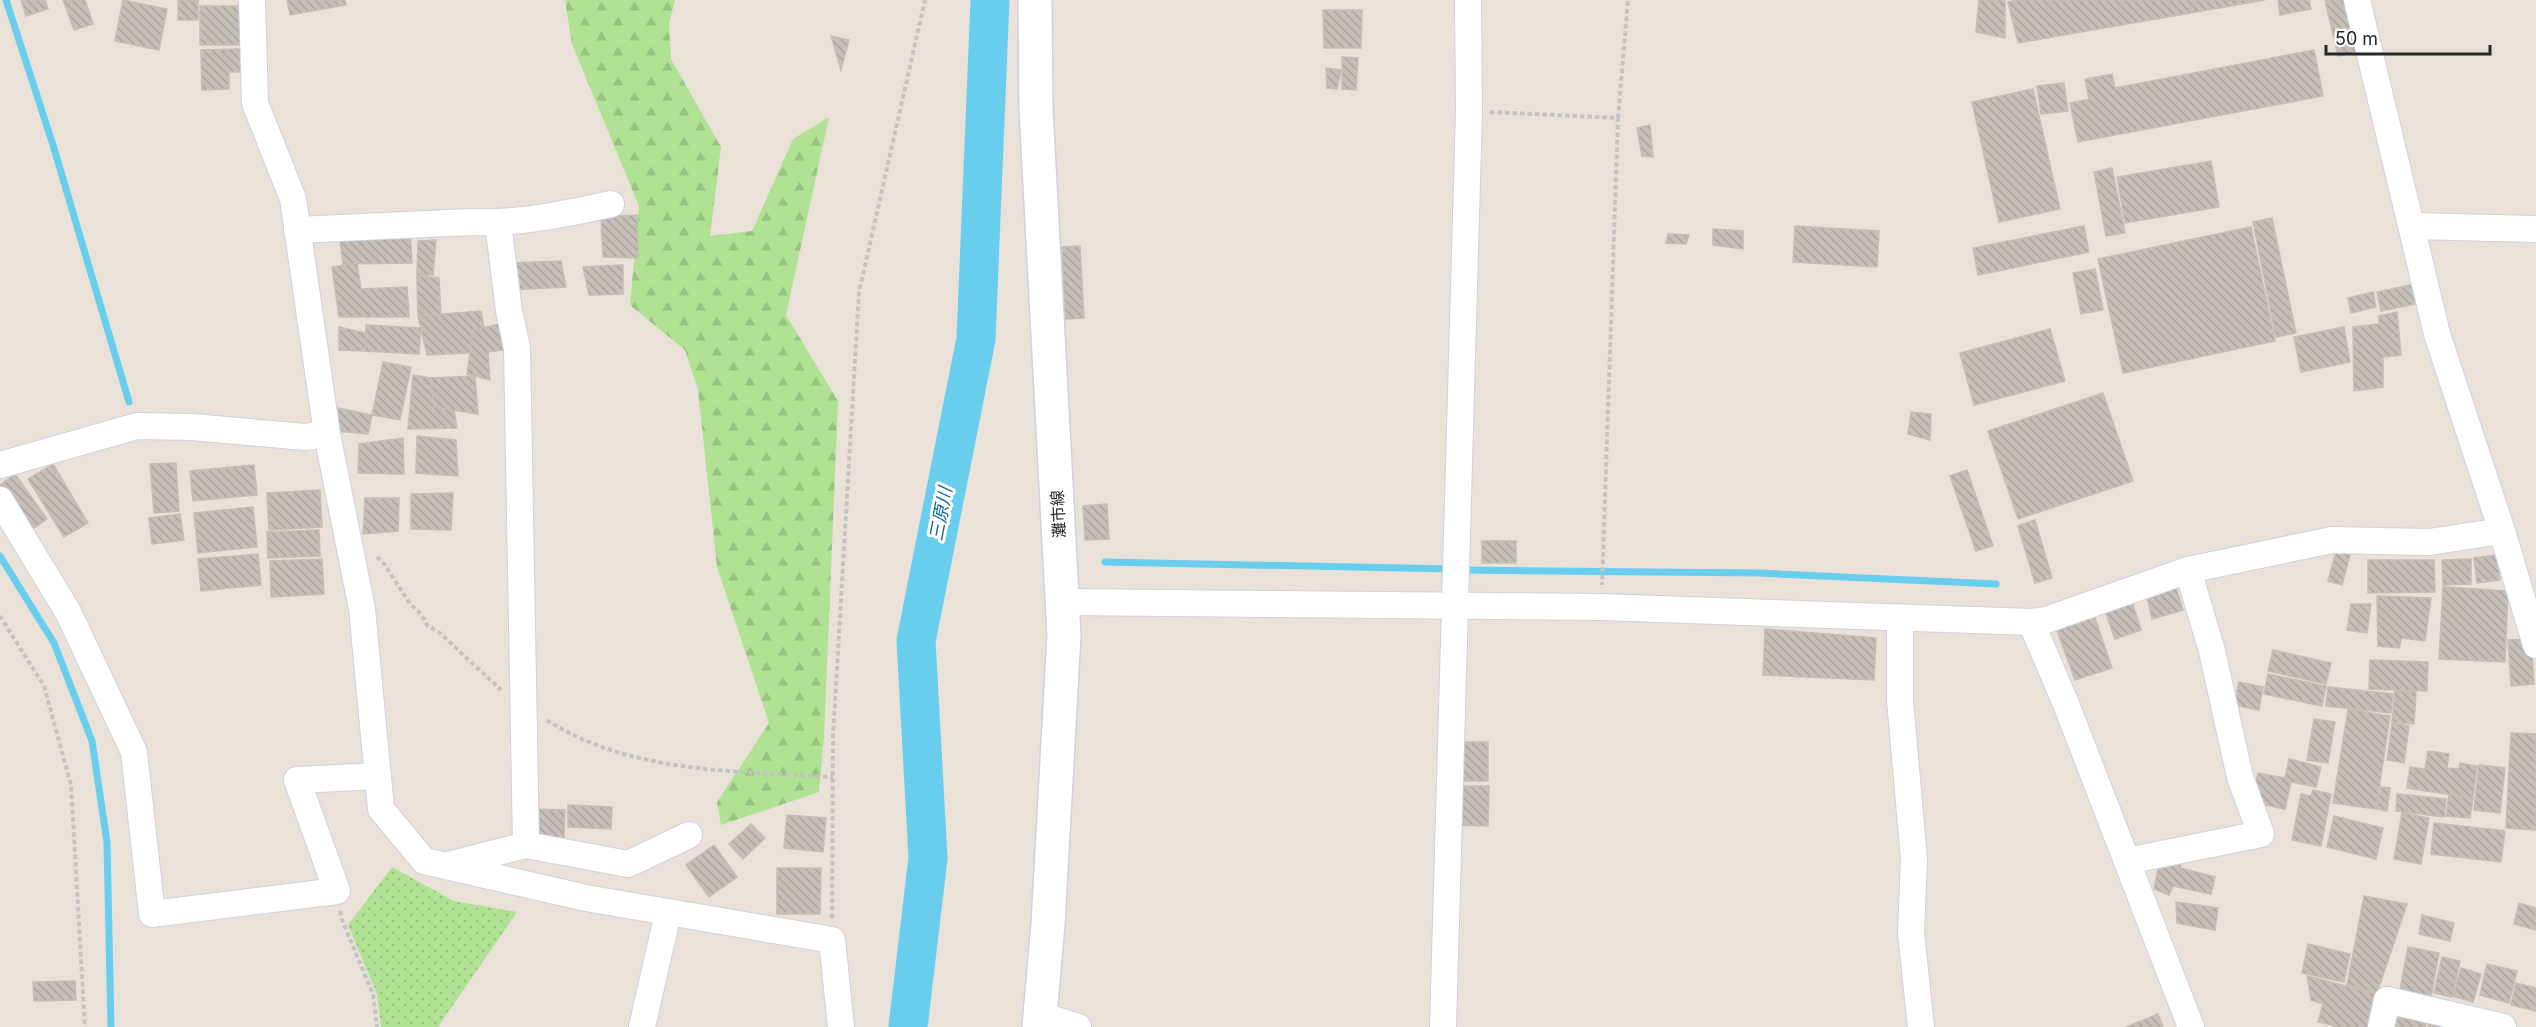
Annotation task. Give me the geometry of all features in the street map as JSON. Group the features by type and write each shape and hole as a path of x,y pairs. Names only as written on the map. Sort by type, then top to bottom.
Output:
{"main road":[{"name":"灘市線","path":"1035,0 1036,109 1065,635 1040,1021"}],"street":[{"path":"252,0 255,103 293,199 327,434 362,609 381,809 424,861 585,898 832,940 841,1027"},
{"path":"1443,1027 1469,111 1468,0"},
{"path":"2357,0 2437,334 2502,531 2536,645"},
{"path":"297,230 471,222 498,223 536,219 611,204"},
{"path":"498,223 508,310 517,348 526,845"},
{"path":"2412,226 2536,229"},
{"path":"0,465 137,426 192,427 305,437 327,434"},
{"path":"0,500 68,612 134,752 152,914 337,891 297,780 378,776"},
{"path":"1063,602 1601,607 2031,622 2046,620 2188,570 2332,540 2429,542 2502,531"},
{"path":"2127,861 2261,834 2240,777 2212,651 2188,570"},
{"path":"1899,618 1900,700 1914,859 1911,933 1921,1027"},
{"path":"2031,622 2066,704 2191,1027"},
{"path":"445,866 526,845 628,864 689,836"},
{"path":"642,1027 668,913"},
{"path":"2381,1027 2386,1000 2503,1027"},
{"path":"1040,1021 1078,1027"}],"path":[{"path":"832,940 833,737 859,292 926,0"},
{"path":"1601,607 1618,118 1628,0"},
{"path":"1469,111 1618,118"},
{"path":"0,616 44,686 71,785 85,1027"},
{"path":"337,891 342,920 373,994 377,1027"}],"green space":[{"path":"565,0 675,0 669,24 671,59 721,147 710,236 752,231 793,139 829,117 786,315 838,401 824,737 819,792 721,825 717,802 769,723 717,567 698,390 685,350 630,305 639,206 572,44"},
{"path":"392,867 454,901 517,912 438,1027 381,1027 377,994 348,925"}],"building":[{"path":"21,0 45,0 48,9 26,16"},
{"path":"63,0 85,0 93,24 74,30"},
{"path":"123,0 167,9 159,50 115,41"},
{"path":"178,0 198,0 198,20 178,20"},
{"path":"287,0 345,0 346,5 290,15"},
{"path":"1979,0 2005,0 2005,38 1976,32"},
{"path":"2018,0 2265,0 2018,43 2008,2"},
{"path":"2278,0 2309,0 2311,9 2280,15"},
{"path":"2325,0 2347,0 2358,52 2338,56"},
{"path":"200,6 246,6 246,45 200,45"},
{"path":"1323,10 1362,10 1361,48 1324,48"},
{"path":"831,36 849,40 841,70"},
{"path":"244,49 245,72 229,72 229,89 202,90 201,50"},
{"path":"2314,50 2323,96 2078,142 2070,103 2089,99 2085,79 2112,74 2115,88"},
{"path":"1342,57 1358,58 1356,90 1342,89"},
{"path":"1326,68 1341,70 1337,89 1327,88"},
{"path":"2064,83 2068,111 2041,114 2037,86"},
{"path":"2033,89 2060,209 1999,222 1972,102"},
{"path":"1650,125 1653,157 1642,156 1637,128"},
{"path":"2211,161 2219,207 2125,223 2117,177"},
{"path":"2112,168 2125,233 2106,236 2094,172"},
{"path":"637,215 638,258 603,257 601,217"},
{"path":"2272,218 2296,333 2276,337 2253,222"},
{"path":"1795,226 1879,231 1877,267 1793,262"},
{"path":"2084,226 2089,252 1978,275 1973,248"},
{"path":"2251,227 2275,341 2123,373 2098,259"},
{"path":"410,229 412,263 343,264 339,233"},
{"path":"1713,229 1743,231 1743,249 1713,245"},
{"path":"1668,234 1689,235 1686,244 1666,243"},
{"path":"436,240 433,275 417,276 418,241"},
{"path":"1080,246 1084,318 1065,319 1062,247"},
{"path":"561,261 566,287 510,290 505,263"},
{"path":"357,263 361,289 407,287 409,317 339,317 332,267"},
{"path":"623,265 623,294 589,295 583,267"},
{"path":"2095,269 2103,310 2081,314 2073,273"},
{"path":"417,276 439,278 441,317 418,316"},
{"path":"2416,284 2420,303 2381,311 2377,292"},
{"path":"2373,292 2376,307 2351,313 2348,298"},
{"path":"481,311 488,352 427,355 418,316"},
{"path":"2397,312 2401,355 2383,357 2383,387 2354,391 2353,327 2379,324 2379,316"},
{"path":"504,323 508,349 488,352 490,380 467,374 473,330"},
{"path":"366,325 421,328 419,354 365,351"},
{"path":"339,327 366,333 365,351 339,350"},
{"path":"2344,327 2350,362 2301,372 2294,337"},
{"path":"2050,329 2065,381 1974,405 1960,353"},
{"path":"383,362 411,367 400,420 372,415"},
{"path":"413,375 431,378 434,407 454,410 457,428 408,429"},
{"path":"475,376 478,414 434,407 431,378"},
{"path":"2103,393 2133,481 2018,519 1988,431"},
{"path":"338,408 372,415 368,434 336,431"},
{"path":"1911,412 1931,414 1930,440 1908,434"},
{"path":"417,436 456,440 458,476 416,473"},
{"path":"403,438 404,474 358,473 359,444"},
{"path":"176,463 179,511 154,513 150,464"},
{"path":"53,464 88,523 64,537 28,479"},
{"path":"254,465 257,495 193,501 190,471"},
{"path":"1967,470 1993,546 1976,551 1950,476"},
{"path":"15,474 47,519 31,530 0,485"},
{"path":"320,490 322,527 269,530 267,493"},
{"path":"453,493 451,530 411,529 411,494"},
{"path":"365,498 399,498 398,531 363,534"},
{"path":"1107,504 1109,539 1085,540 1083,506"},
{"path":"253,507 257,547 198,553 194,513"},
{"path":"180,514 184,540 152,544 149,518"},
{"path":"2035,520 2052,578 2035,583 2018,526"},
{"path":"319,530 320,556 268,558 267,532"},
{"path":"1482,541 1516,541 1516,563 1482,563"},
{"path":"2336,551 2350,555 2342,585 2328,581"},
{"path":"258,554 261,585 201,591 198,559"},
{"path":"2497,555 2500,580 2477,583 2474,558"},
{"path":"322,559 324,594 271,597 270,561"},
{"path":"2471,559 2471,584 2443,585 2442,560"},
{"path":"2368,560 2434,560 2435,592 2368,593"},
{"path":"2176,587 2183,610 2152,619 2147,597"},
{"path":"2443,587 2508,591 2505,662 2439,659"},
{"path":"2377,596 2431,598 2425,641 2402,638 2399,648 2378,646"},
{"path":"2132,601 2141,630 2115,639 2105,611"},
{"path":"2351,604 2371,604 2367,633 2347,630"},
{"path":"2093,612 2112,668 2075,680 2055,625"},
{"path":"1765,629 1876,638 1874,680 1763,675"},
{"path":"2531,639 2534,684 2511,686 2508,640"},
{"path":"2273,650 2331,663 2326,684 2268,671"},
{"path":"2370,660 2428,662 2427,691 2369,689"},
{"path":"2268,674 2326,686 2322,706 2264,694"},
{"path":"2239,682 2263,687 2259,710 2234,705"},
{"path":"2328,687 2393,694 2391,713 2326,706"},
{"path":"2395,691 2416,692 2414,724 2392,722"},
{"path":"2348,709 2390,716 2376,809 2333,803"},
{"path":"2314,719 2335,722 2328,763 2307,760"},
{"path":"2392,723 2409,726 2404,763 2387,760"},
{"path":"2511,733 2536,734 2536,830 2506,828"},
{"path":"1457,742 1488,742 1488,781 1458,781"},
{"path":"2428,751 2449,754 2447,768 2459,769 2460,763 2477,766 2473,798 2407,788 2410,767 2425,769"},
{"path":"2289,759 2321,767 2316,787 2291,782 2285,809 2252,802 2258,773 2285,778"},
{"path":"2479,765 2505,768 2500,813 2474,810"},
{"path":"1458,786 1489,786 1488,826 1457,825"},
{"path":"2381,787 2390,788 2387,811 2377,809"},
{"path":"2313,790 2331,794 2321,846 2292,840 2301,794 2311,796"},
{"path":"2397,794 2446,799 2444,817 2396,811"},
{"path":"2449,795 2473,798 2470,818 2446,816"},
{"path":"568,805 612,807 611,829 568,827"},
{"path":"529,809 565,810 564,838 528,837"},
{"path":"2402,813 2429,818 2421,864 2394,859"},
{"path":"787,815 826,818 823,852 784,848"},
{"path":"2334,816 2383,828 2376,859 2327,847"},
{"path":"2434,823 2505,831 2501,862 2431,854"},
{"path":"751,824 765,838 743,859 729,844"},
{"path":"714,845 737,877 709,897 686,865"},
{"path":"2160,858 2179,859 2181,868 2215,877 2211,894 2173,886 2169,895 2154,889"},
{"path":"777,868 821,868 820,914 777,914"},
{"path":"2364,896 2407,904 2377,993 2347,985"},
{"path":"2176,902 2218,908 2215,930 2177,923"},
{"path":"2519,903 2536,908 2536,930 2514,924"},
{"path":"2422,915 2454,923 2450,941 2419,934"},
{"path":"2308,944 2350,954 2344,982 2302,973"},
{"path":"2408,947 2439,953 2431,996 2400,990"},
{"path":"2442,957 2460,961 2452,997 2434,993"},
{"path":"2487,964 2517,971 2509,1003 2480,995"},
{"path":"2461,968 2481,974 2473,1002 2453,996"},
{"path":"2307,976 2376,994 2368,1027 2333,1027 2333,1025 2318,1022 2323,1004 2311,1000"},
{"path":"75,981 76,1000 34,1001 33,982"},
{"path":"2516,983 2536,988 2536,1011 2511,1005"},
{"path":"2158,1014 2163,1027 2126,1027"},
{"path":"2391,1014 2427,1021 2425,1027 2389,1027"},
{"path":"2429,1021 2464,1027 2428,1027"}],"waterway":[{"path":"6,0 53,145 129,402"},
{"name":"三原川","path":"908,1027 928,858 916,641 976,339 990,0"},
{"path":"0,556 54,643 92,741 107,842 111,1027"},
{"path":"1105,562 1451,569"},
{"path":"1462,570 1759,573 1996,584"}]}
